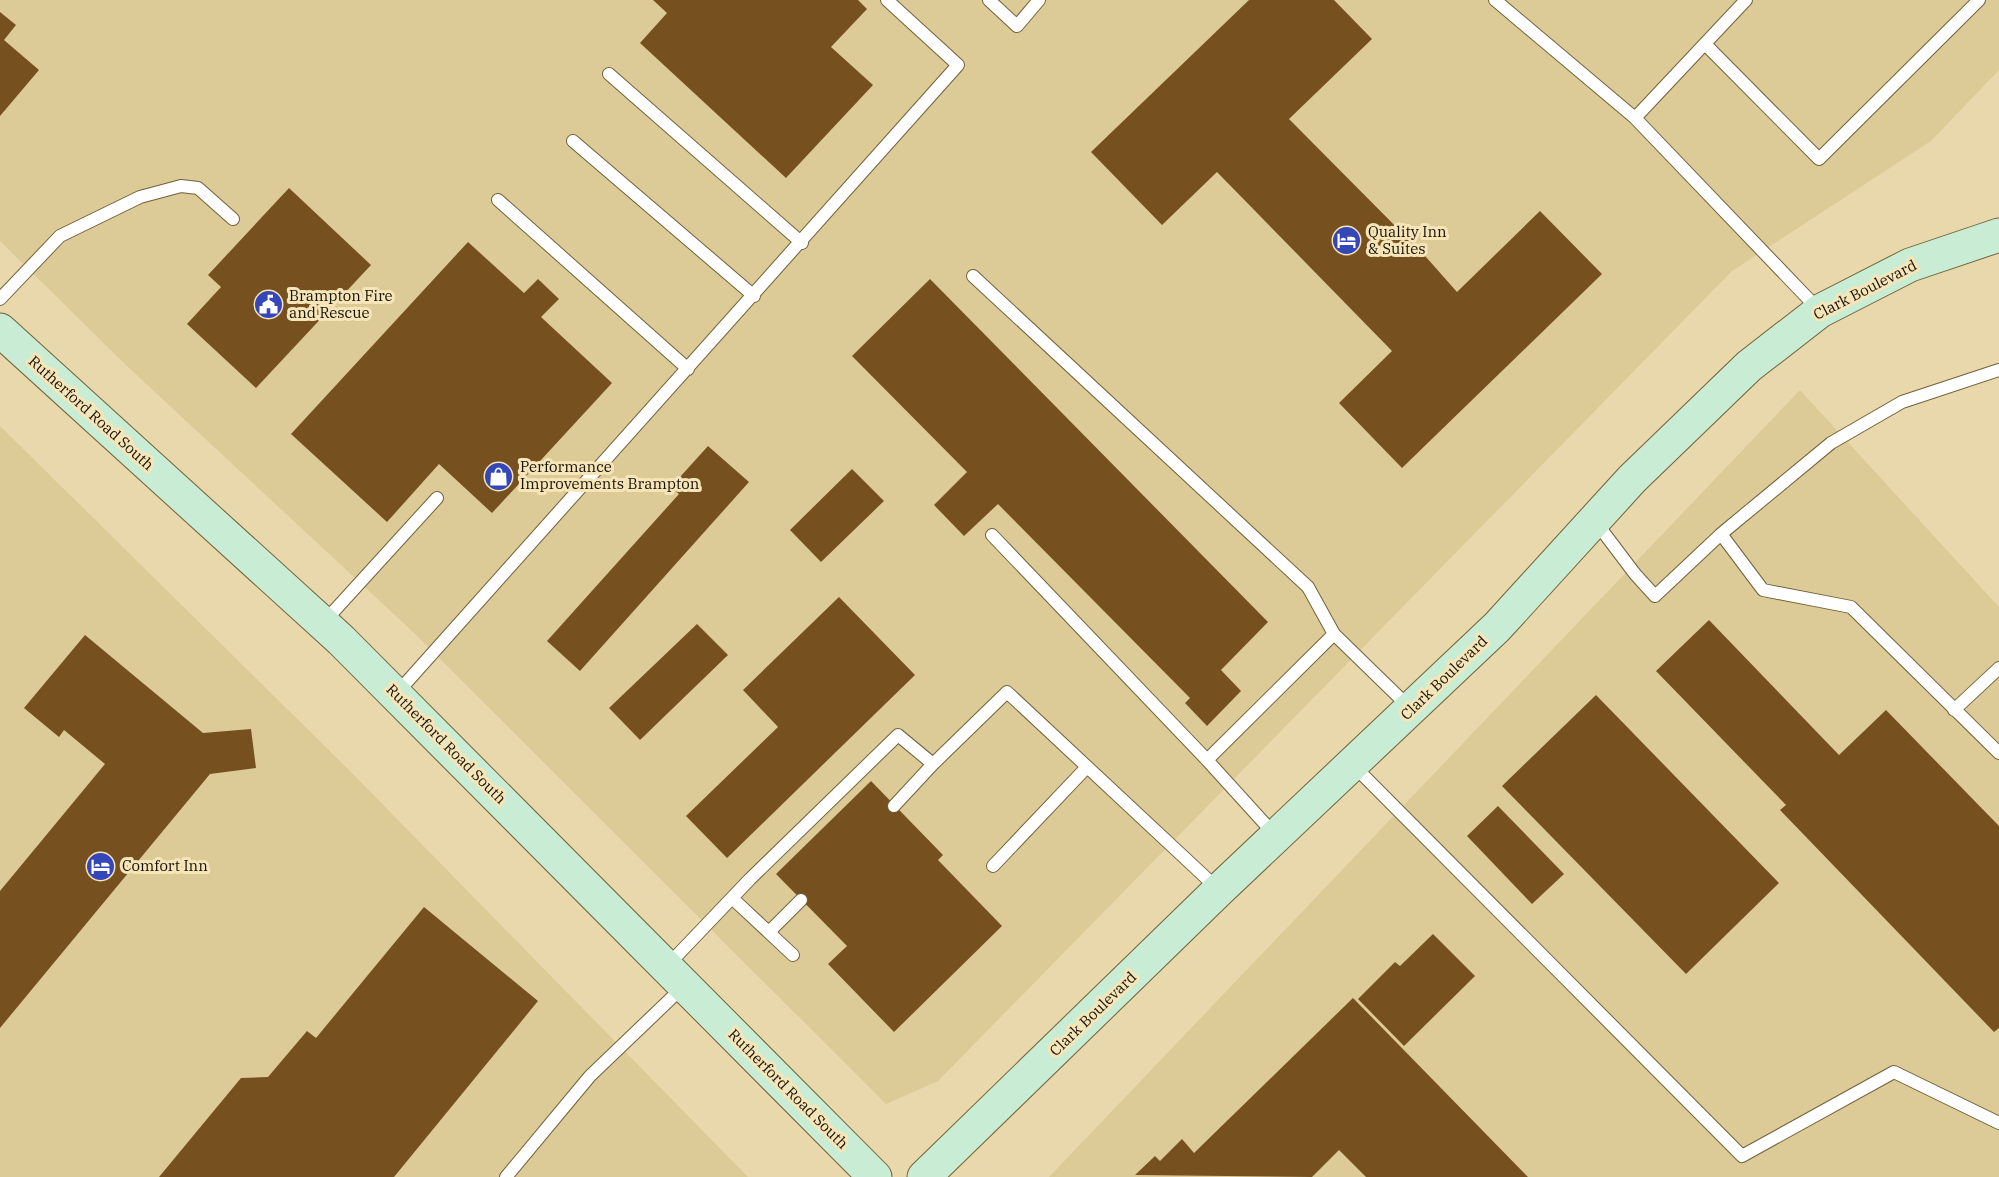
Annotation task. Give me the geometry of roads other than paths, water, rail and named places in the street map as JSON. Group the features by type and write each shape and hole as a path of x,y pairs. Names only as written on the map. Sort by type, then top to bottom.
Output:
{"street":[{"name":"Clark Boulevard","path":"924,1177 1219,890 1497,627 1632,479 1749,366 1820,311 1910,265 1999,236"},
{"name":"Rutherford Road South","path":"0,330 323,622 875,1177"}],"lane":[{"path":"396,694 802,243 958,65 887,0"},
{"path":"989,0 1017,26 1039,0"},
{"path":"1496,0 1635,118 1820,311"},
{"path":"1635,118 1746,0"},
{"path":"1705,44 1819,159 1979,0"},
{"path":"609,74 802,243"},
{"path":"573,141 754,296"},
{"path":"0,299 60,236 140,197 181,186 198,188 233,219"},
{"path":"498,200 688,369"},
{"path":"973,276 1308,588 1335,634 1411,709"},
{"path":"1594,520 1635,574 1655,596 1721,534 1831,443 1902,402 1999,370"},
{"path":"323,622 437,498"},
{"path":"1721,534 1763,590 1851,607 1999,753"},
{"path":"992,535 1207,760 1277,837"},
{"path":"1207,760 1335,634"},
{"path":"1954,710 1999,668"},
{"path":"894,806 933,764 1007,692 1219,890"},
{"path":"506,1177 676,976 732,898 898,735 933,764"},
{"path":"1353,765 1742,1156 1893,1072 1999,1123"},
{"path":"993,866 1087,767"},
{"path":"732,898 793,955"},
{"path":"769,932 801,900"}],"place":[{"name":"Quality Inn & Suites","path":"1347,241"},
{"name":"Brampton Fire and Rescue","path":"268,305"},
{"name":"Performance Improvements Brampton","path":"499,476"},
{"name":"Comfort Inn","path":"101,866"}]}
